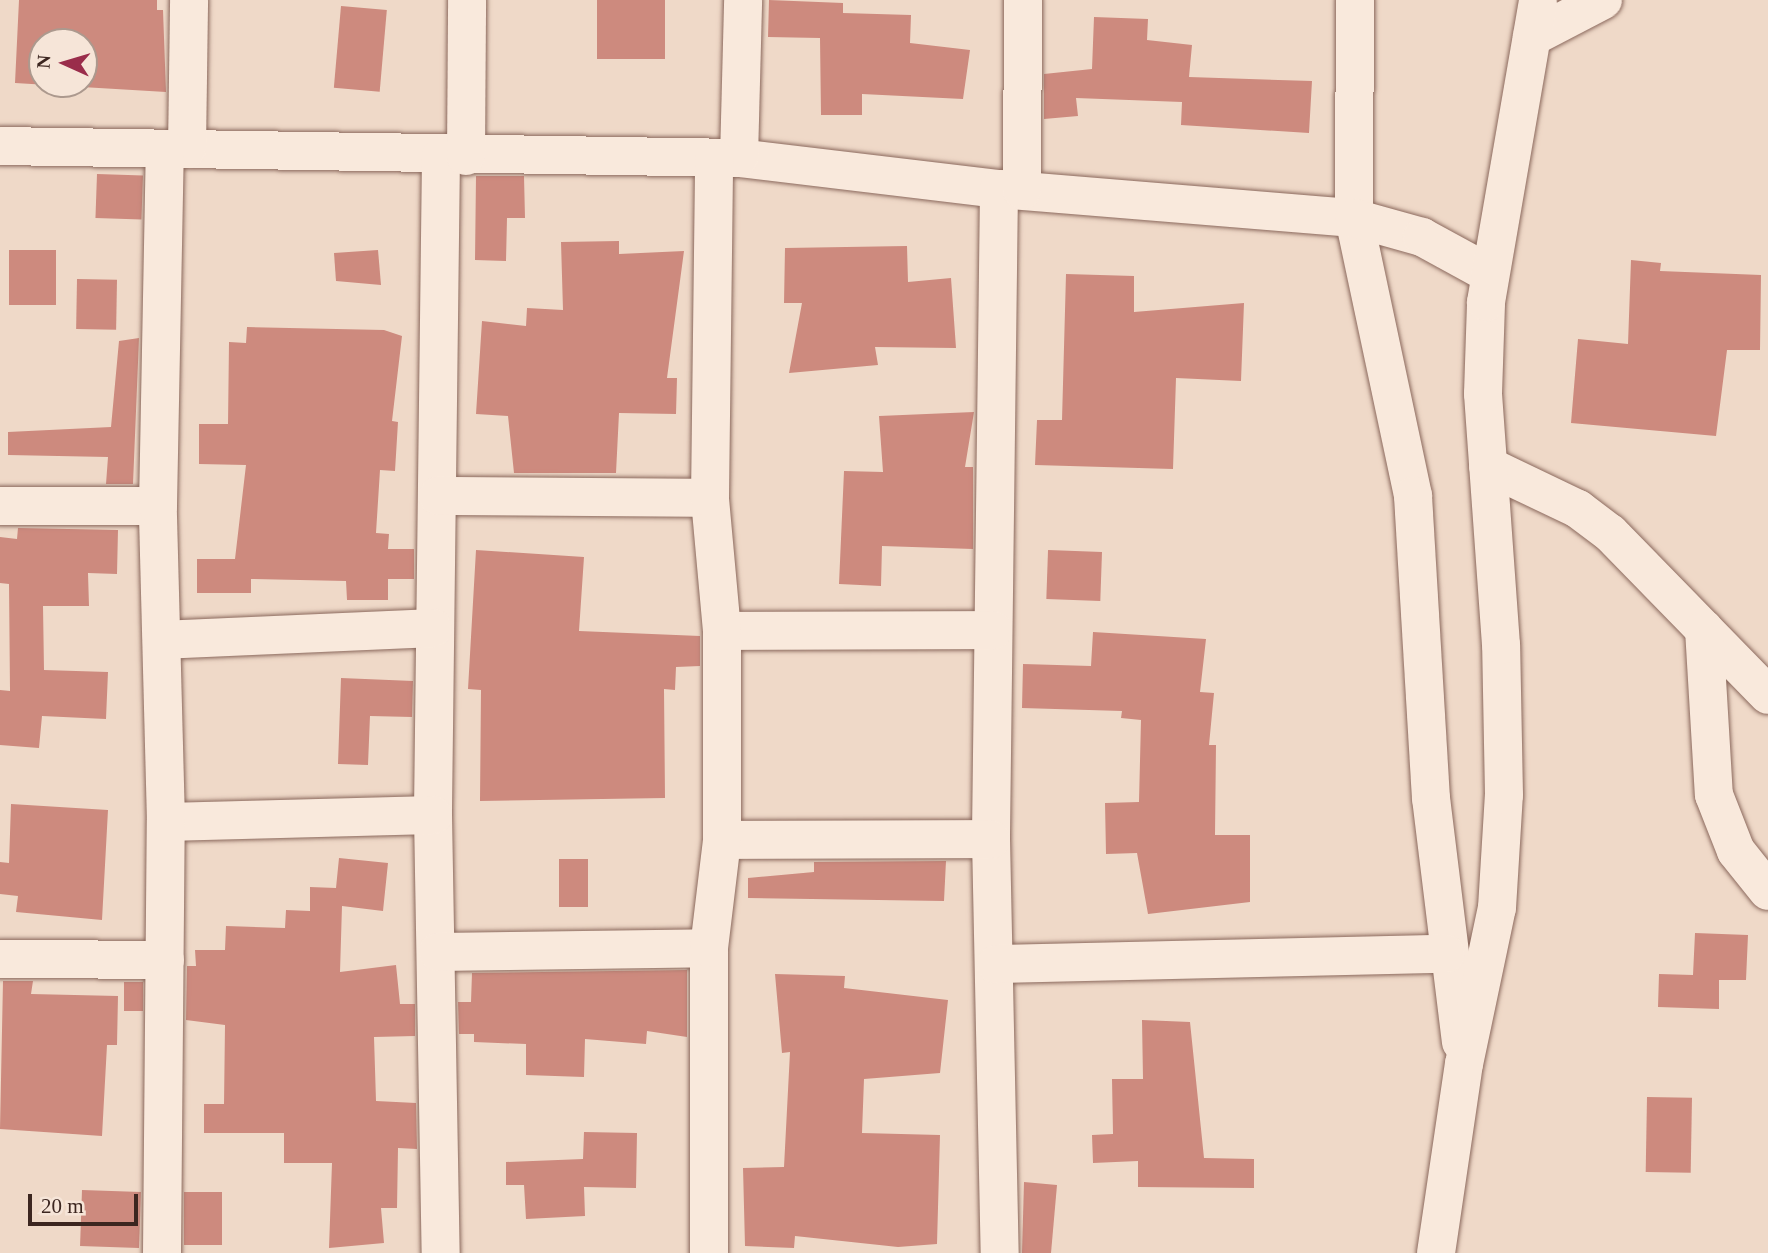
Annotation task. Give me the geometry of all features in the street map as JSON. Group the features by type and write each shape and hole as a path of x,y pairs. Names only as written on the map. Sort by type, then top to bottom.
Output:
{"street":[{"path":"162,1253 166,822 158,506 176,149 189,0"},
{"path":"441,1253 438,952 433,815 433,628 453,156 467,0"},
{"path":"709,1253 709,948 722,841 722,631 710,498 727,158 743,0"},
{"path":"1000,1253 996,964 991,839 993,630 1010,190 1023,0"},
{"path":"1355,0 1354,218 1413,496 1446,954 1464,1064"},
{"path":"1436,1253 1464,1064 1497,908 1504,795 1483,394 1490,274 1535,18 1603,0"},
{"path":"0,146 453,156 727,158 1010,190 1354,218 1422,237 1490,274"},
{"path":"1488,467 1588,517 1647,564 1704,629 1768,695"},
{"path":"438,496 710,498"},
{"path":"0,506 158,506"},
{"path":"162,640 433,628"},
{"path":"1704,629 1714,795 1736,851 1768,891"},
{"path":"722,631 993,630"},
{"path":"166,822 433,815"},
{"path":"722,841 991,839"},
{"path":"438,952 709,948"},
{"path":"996,964 1446,954"},
{"path":"0,959 165,960"}],"building":[{"path":"19,0 157,0 157,10 163,10 166,92 98,88 98,28 28,28 28,84 15,83"},
{"path":"597,0 665,0 665,59 597,59"},
{"path":"769,0 843,3 843,13 911,15 910,43 970,50 963,99 862,94 862,115 821,115 820,38 768,37"},
{"path":"341,6 387,10 380,92 334,88"},
{"path":"1094,17 1148,19 1147,40 1192,45 1189,77 1312,81 1309,133 1181,125 1182,102 1076,98 1078,116 1044,119 1044,74 1092,69"},
{"path":"97,174 143,176 141,220 95,218"},
{"path":"476,176 524,176 525,218 507,218 506,261 475,260"},
{"path":"619,241 619,254 684,251 667,378 677,378 676,414 619,413 616,473 514,473 508,416 476,414 482,321 526,326 527,308 563,310 561,242"},
{"path":"907,246 908,282 951,278 956,348 875,347 878,365 789,373 802,303 784,303 785,248"},
{"path":"9,250 56,250 56,305 9,305"},
{"path":"378,250 381,285 336,281 334,253"},
{"path":"1631,260 1661,263 1660,271 1761,275 1760,350 1727,350 1716,436 1571,423 1578,339 1628,344"},
{"path":"1066,274 1134,276 1134,312 1244,303 1241,381 1176,378 1173,469 1035,465 1037,420 1062,420"},
{"path":"77,279 117,280 116,330 76,329"},
{"path":"247,327 384,330 402,336 392,421 398,422 395,471 380,470 376,533 389,534 388,549 414,549 414,579 388,579 388,600 347,600 346,581 251,579 251,593 197,593 197,559 235,559 246,465 199,464 199,424 228,424 229,342 246,343"},
{"path":"139,338 133,484 106,484 108,457 8,455 8,432 111,427 119,341"},
{"path":"974,412 965,467 973,467 973,549 882,546 881,586 839,584 844,471 883,472 879,416"},
{"path":"18,528 118,530 117,574 88,573 89,606 43,606 44,670 108,672 106,719 42,716 39,748 0,745 0,690 10,691 9,584 0,583 0,537 17,539"},
{"path":"476,550 584,557 579,631 700,636 700,666 676,667 675,690 664,689 665,798 480,801 481,690 468,689"},
{"path":"1048,550 1102,552 1100,601 1046,599"},
{"path":"1093,632 1206,639 1200,692 1214,693 1209,745 1216,745 1215,835 1250,835 1250,902 1148,914 1137,853 1106,854 1105,803 1139,802 1141,720 1121,718 1122,711 1022,708 1023,664 1091,666"},
{"path":"341,678 413,681 412,717 370,716 368,765 338,764"},
{"path":"11,804 108,810 102,920 16,912 18,896 0,894 0,862 9,863"},
{"path":"339,858 388,863 383,911 342,906 340,972 396,965 400,1004 415,1004 415,1036 374,1037 376,1101 416,1103 417,1149 398,1148 397,1208 381,1208 384,1243 329,1248 332,1163 284,1163 284,1133 204,1133 204,1104 224,1104 225,1025 186,1020 187,966 196,966 195,950 225,950 226,926 285,928 286,910 310,911 310,887 336,888"},
{"path":"559,859 588,859 588,907 559,907"},
{"path":"946,861 944,901 748,898 748,878 814,872 814,862"},
{"path":"1695,933 1748,935 1746,980 1719,980 1719,1009 1658,1007 1659,974 1693,975"},
{"path":"687,970 687,1037 647,1031 646,1044 585,1039 584,1077 526,1075 526,1044 474,1042 474,1034 459,1034 458,1002 471,1002 472,973"},
{"path":"775,974 845,976 844,988 948,1000 940,1073 864,1079 862,1133 940,1135 937,1244 898,1247 795,1236 794,1248 745,1246 743,1168 784,1167 790,1052 782,1053"},
{"path":"3,981 33,981 31,994 118,996 117,1045 107,1045 102,1136 0,1129"},
{"path":"124,982 143,982 143,1011 124,1011"},
{"path":"1142,1020 1190,1022 1204,1158 1254,1159 1254,1188 1138,1187 1138,1161 1093,1163 1092,1135 1113,1134 1112,1079 1143,1079"},
{"path":"1647,1097 1692,1098 1691,1173 1646,1172"},
{"path":"584,1132 637,1133 636,1188 584,1187 585,1216 526,1219 524,1185 506,1185 506,1162 583,1159"},
{"path":"1024,1182 1057,1185 1051,1253 1022,1253"},
{"path":"82,1190 141,1192 139,1248 80,1246"},
{"path":"184,1192 222,1192 222,1245 184,1245"}]}
